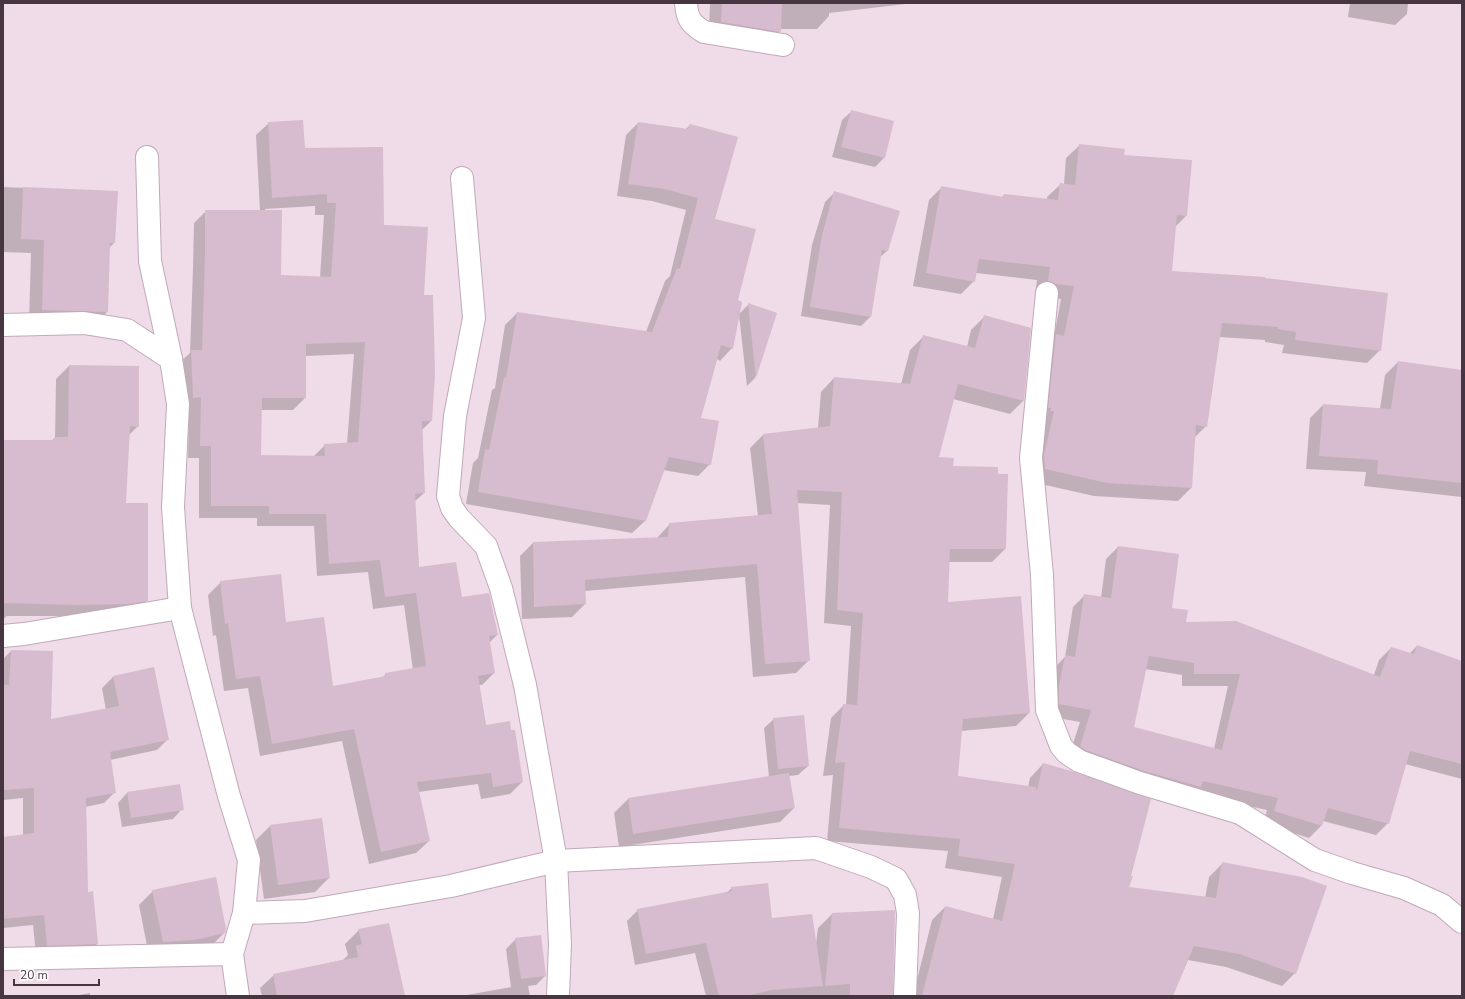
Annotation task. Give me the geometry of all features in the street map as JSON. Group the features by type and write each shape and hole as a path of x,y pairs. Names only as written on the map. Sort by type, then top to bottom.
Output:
{"street":[{"path":"686,3 687,14 694,26 704,32 783,45"},
{"path":"147,157 150,261 171,359 178,404 173,507 180,608 229,796 249,860 244,913 232,954 238,996"},
{"path":"462,178 474,318 455,416 448,496 452,508 459,518 486,546 501,588 525,686 556,861 560,944 558,996"},
{"path":"1048,293 1031,458 1042,575 1047,710 1061,746 1067,753 1079,761 1140,783 1240,813 1315,860 1352,873 1452,902 1462,922"},
{"path":"3,325 84,323 126,330 171,359"},
{"path":"3,636 24,634 180,608"},
{"path":"244,913 305,911 451,886 556,861 816,848 871,867 896,879 905,895 908,913 904,996"},
{"path":"3,959 232,954"}],"shaded area":[{"path":"3,3 1462,3 1462,996 3,996"}],"building":[{"path":"722,3 782,3 781,32 721,22"},
{"path":"851,110 894,121 885,158 841,147"},
{"path":"303,120 305,148 383,147 384,225 428,227 424,295 433,295 435,374 432,421 422,421 425,493 415,494 419,567 456,562 462,597 489,593 498,635 489,636 495,673 478,676 486,725 510,721 511,730 515,730 523,782 493,787 491,773 417,782 430,841 381,852 354,729 272,744 260,676 236,679 228,623 225,624 220,581 281,574 286,622 324,617 333,686 386,676 385,673 426,666 416,593 385,597 380,560 329,564 326,514 269,514 269,506 211,506 211,446 200,446 201,397 193,398 191,350 202,350 205,210 282,210 281,275 331,277 336,203 327,203 327,194 272,198 268,122","holes":["365,342 358,442 324,444 325,456 261,455 262,398 306,398 306,344"]},
{"path":"638,122 688,129 690,124 738,137 715,219 756,229 738,300 742,302 733,349 721,345 701,418 719,421 711,465 669,457 646,521 478,492 485,449 489,450 504,377 506,378 517,312 652,332 677,268 680,269 698,198 664,189 628,184"},
{"path":"1079,144 1125,149 1124,155 1192,160 1187,216 1177,215 1172,271 1265,277 1388,293 1381,351 1295,340 1296,332 1278,329 1278,327 1222,323 1207,427 1196,425 1192,488 1107,483 1045,469 1044,455 1054,411 1050,411 1051,408 1048,408 1056,334 1064,336 1074,286 1055,284 1048,281 1050,267 979,259 975,282 926,273 941,186 1003,197 1004,194 1058,200 1060,183 1075,185"},
{"path":"23,187 118,191 115,243 110,243 108,312 42,310 44,240 21,239"},
{"path":"834,191 900,211 888,251 882,250 871,317 810,307 822,235"},
{"path":"748,303 777,313 756,378"},
{"path":"984,315 1031,328 1024,401 958,384 939,457 954,458 953,466 998,467 998,474 1008,474 1006,549 950,549 948,602 1021,596 1030,713 963,719 958,776 1036,787 1037,791 1043,763 1071,771 1151,799 1131,876 1133,876 1129,887 1216,898 1222,862 1302,877 1327,886 1296,974 1239,954 1194,946 1173,996 922,996 945,906 1002,921 1015,864 958,856 960,839 839,828 845,762 835,763 843,704 857,705 863,613 837,610 842,492 797,490 810,661 765,664 757,564 585,580 586,604 534,607 533,542 668,537 669,523 772,514 763,434 830,426 834,377 910,384 923,335 975,348"},
{"path":"1398,361 1462,370 1462,483 1377,474 1378,460 1319,456 1323,404 1391,409"},
{"path":"69,365 139,366 139,427 130,426 126,503 148,503 148,601 128,604 76,605 3,603 3,440 54,440 54,437 68,437"},
{"path":"1118,546 1179,554 1172,608 1188,610 1186,622 1236,621 1380,677 1391,647 1414,654 1417,645 1462,661 1462,764 1410,751 1389,824 1328,808 1322,826 1274,811 1278,798 1203,781 1201,787 1144,771 1085,750 1080,746 1091,710 1059,704 1059,686 1065,655 1075,657 1084,594 1111,598","holes":["1149,656 1194,663 1194,674 1240,674 1222,750 1134,727"]},
{"path":"11,650 53,651 51,719 119,706 113,676 154,667 169,740 110,752 116,793 86,798 88,892 93,891 98,944 47,946 44,915 3,919 3,837 34,833 34,788 3,790 3,685 9,685"},
{"path":"804,715 809,766 778,769 773,718"},
{"path":"789,773 795,808 633,834 628,798"},
{"path":"180,784 184,810 131,818 127,792"},
{"path":"322,818 330,878 278,885 270,825"},
{"path":"216,877 226,929 225,933 195,940 163,942 152,890"},
{"path":"768,883 772,918 812,914 823,986 771,990 747,996 719,996 706,943 646,954 637,909 732,891 731,887"},
{"path":"895,910 893,996 850,996 850,984 825,986 832,913"},
{"path":"389,923 405,996 277,996 273,974 358,957 356,946 362,944 358,929"},
{"path":"541,935 546,976 521,979 515,938"}]}
